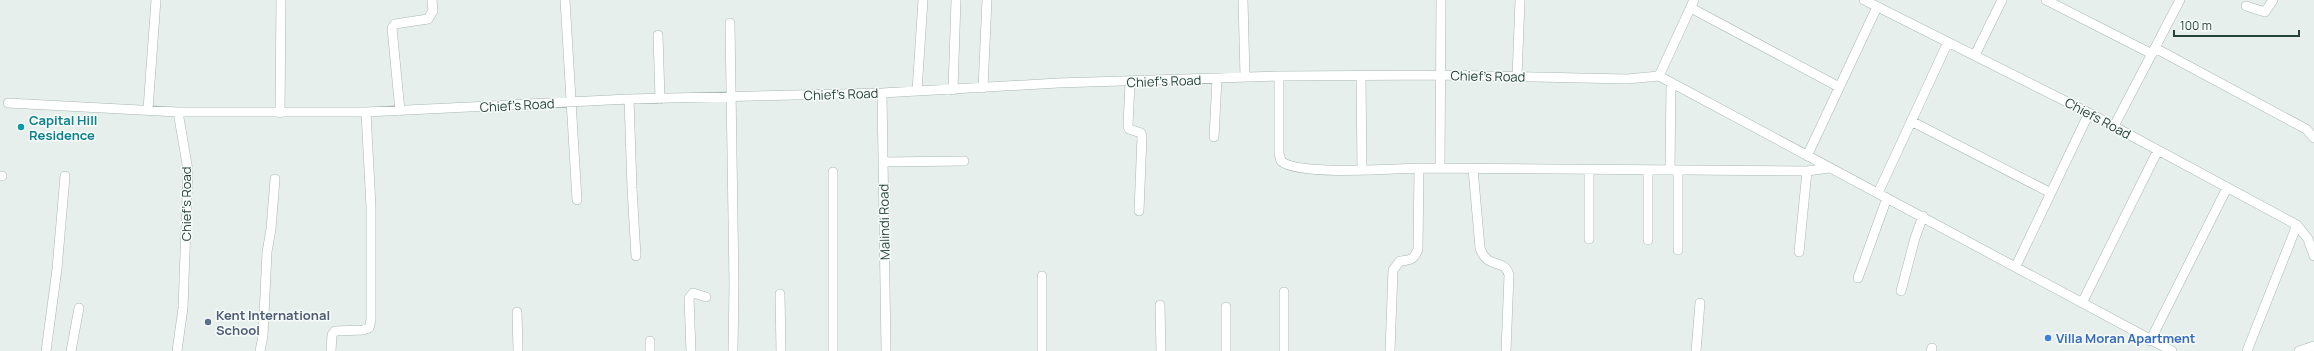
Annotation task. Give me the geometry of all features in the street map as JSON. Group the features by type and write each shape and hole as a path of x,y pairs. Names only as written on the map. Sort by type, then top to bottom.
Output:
{"street":[{"path":"148,110 156,0"},
{"path":"280,113 281,0"},
{"path":"400,111 392,28 395,24 401,22 428,19 434,10 432,0"},
{"path":"565,0 578,200"},
{"path":"917,91 923,0"},
{"path":"953,90 956,0"},
{"path":"983,88 987,0"},
{"path":"1243,0 1245,77"},
{"path":"1440,168 1441,0"},
{"path":"1517,77 1520,0"},
{"name":"Chiefs Road","path":"1864,0 2089,113 2297,225 2311,238 2314,256"},
{"path":"1975,55 2002,0"},
{"path":"2046,0 2153,51 2306,129 2314,138"},
{"path":"2114,126 2180,0"},
{"path":"2246,6 2265,12 2273,0"},
{"path":"1839,87 1693,4 1659,76 1671,84 2016,266 2150,341 2172,351"},
{"path":"1807,156 1877,7"},
{"path":"730,24 734,284 733,351"},
{"path":"658,34 660,99"},
{"path":"1878,193 1948,42"},
{"name":"Chief's Road","path":"177,351 183,308 188,170 178,112 280,113 400,111 572,102 882,93 1058,83 1130,82 1279,76 1361,77 1440,75 1627,79 1659,76"},
{"path":"1279,76 1281,161 1284,164 1311,169 1362,170 1440,168 1807,171 1829,168"},
{"path":"1361,77 1362,170"},
{"path":"1214,137 1217,78"},
{"path":"1130,82 1128,126 1130,130 1141,133 1142,136 1139,211"},
{"path":"1671,84 1678,250"},
{"name":"Malindi Road","path":"882,93 886,351"},
{"path":"629,100 636,256"},
{"path":"8,103 178,112"},
{"path":"331,351 332,335 335,331 363,330 369,328 371,320 371,207 366,112"},
{"path":"2016,266 2089,113"},
{"path":"1911,122 2051,193"},
{"path":"2082,303 2158,150"},
{"path":"883,162 964,161"},
{"path":"1390,351 1393,270 1400,261 1411,260 1416,257 1418,249 1420,168"},
{"path":"1473,169 1480,248 1483,257 1489,262 1502,265 1507,268 1509,275 1506,351"},
{"path":"1589,170 1589,239"},
{"path":"1648,170 1648,240"},
{"path":"1799,252 1807,171"},
{"path":"833,172 833,351"},
{"path":"46,351 57,269 65,176"},
{"path":"260,351 263,336 267,252 271,229 275,179"},
{"path":"2150,341 2227,188"},
{"path":"1858,278 1887,198"},
{"path":"1901,291 1915,238 1923,216"},
{"path":"2248,351 2297,225"},
{"path":"1042,276 1042,351"},
{"path":"1284,292 1284,351"},
{"path":"692,351 689,298 693,293 706,298"},
{"path":"780,294 781,351"},
{"path":"1696,351 1700,303"},
{"path":"1160,305 1160,351"},
{"path":"1226,307 1226,351"},
{"path":"71,351 79,308"},
{"path":"517,312 518,351"},
{"path":"650,341 650,351"},
{"path":"2299,351 2314,346"}],"place":[{"name":"Capital Hill Residence","path":"21,127"},
{"name":"Kent International School","path":"208,322"},
{"name":"Villa Moran Apartment","path":"2048,338"}]}
